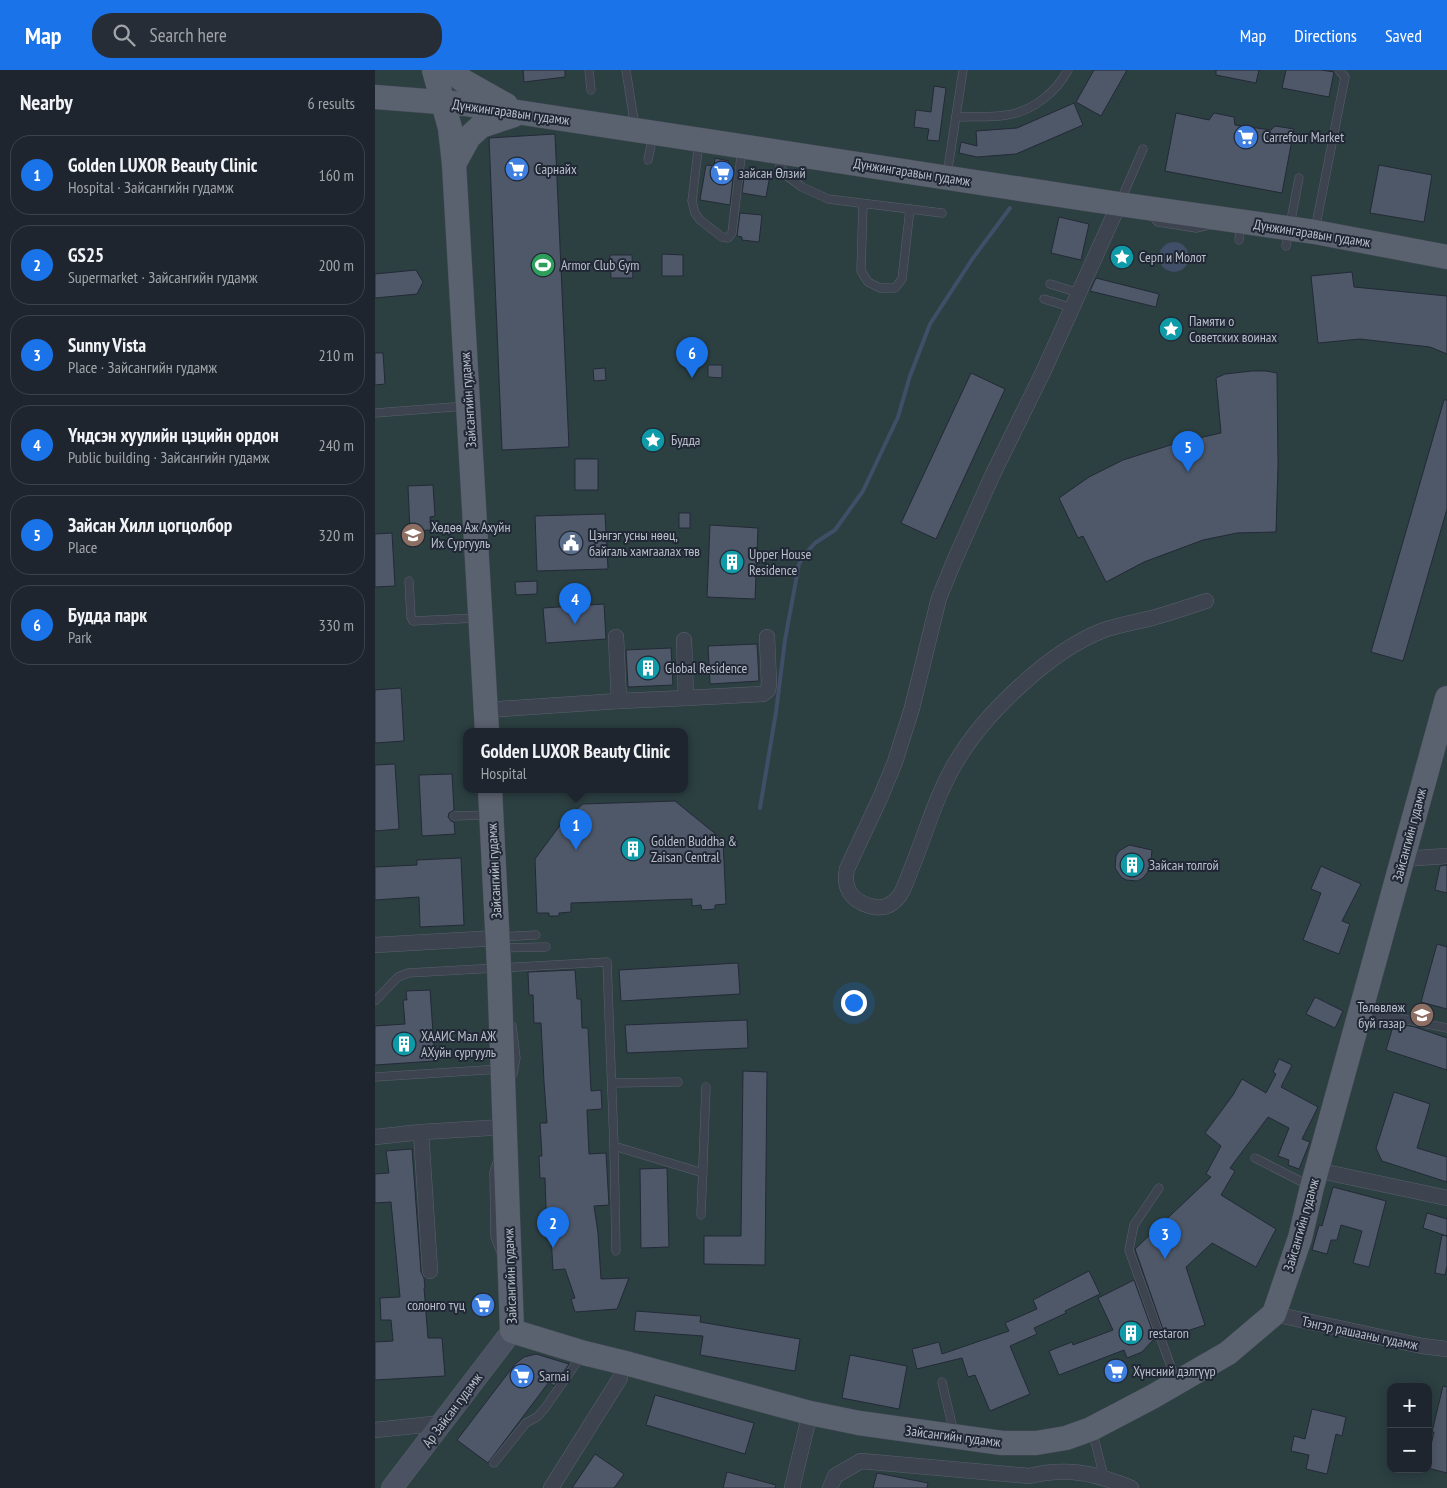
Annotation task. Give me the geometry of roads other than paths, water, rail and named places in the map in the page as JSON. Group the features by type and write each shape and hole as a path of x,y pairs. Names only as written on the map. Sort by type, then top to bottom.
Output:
{"main road":[{"name":"Зайсангийн гудамж","path":"434,70 449,128 454,164 486,720"},
{"path":"449,70 465,82 521,113"},
{"name":"Дүнжингаравын гудамж","path":"375,97 442,102 645,131 1216,218 1240,231 1288,237 1315,232 1447,257"},
{"path":"454,164 469,138 481,126 521,113"},
{"name":"Зайсангийн гудамж","path":"490,793 503,1069 512,1332 584,1353 624,1371 810,1413 859,1423 955,1438 1002,1443 1036,1443 1066,1438 1091,1429 1228,1353 1274,1314 1300,1238 1314,1178 1447,698"}],"street":[{"path":"1131,206 1079,293 992,476 939,598 912,708 895,762 847,869 845,880 852,895 861,902 878,907 888,906 896,899 908,877 942,790 955,763 967,744 990,717 1040,669 1085,638 1105,630 1156,617 1206,601"},
{"path":"616,636 619,701"},
{"path":"486,720 619,701 763,694 767,690 769,683 767,637"},
{"path":"685,640 686,698"},
{"path":"1403,859 1447,856"},
{"path":"375,945 498,951"},
{"path":"375,1137 505,1121"},
{"path":"421,1132 430,1271"},
{"path":"1314,1178 1447,1198"},
{"name":"Тэнгэр рашааны гудамж","path":"1274,1314 1421,1346 1447,1349"},
{"name":"Ар Зайсан гудамж","path":"393,1488 512,1332"},
{"path":"551,1488 624,1371"},
{"path":"792,1488 810,1413"},
{"path":"375,1430 442,1424"},
{"path":"830,1488 835,1476 861,1461 1027,1482 1046,1472 1065,1471 1104,1477 1131,1488"}],"lane":[{"path":"589,70 591,90"},
{"path":"626,70 645,131 648,160"},
{"path":"946,177 963,70"},
{"path":"956,117 1007,115 1023,110 1058,87 1068,70"},
{"path":"1315,232 1345,77 1339,70"},
{"path":"700,140 692,202 695,213 700,220 722,237 728,238 732,233 743,147"},
{"path":"1131,206 1143,149"},
{"path":"782,152 781,166 787,176 802,187 828,199 942,213"},
{"path":"1288,237 1299,178"},
{"path":"863,204 861,271 868,282 880,288 895,288 902,279 911,210"},
{"path":"1050,284 1079,293"},
{"path":"1044,299 1073,308"},
{"path":"375,413 468,406"},
{"path":"409,580 411,617 413,621 479,618"},
{"path":"454,816 491,815"},
{"path":"498,951 536,934"},
{"path":"375,1001 398,977 408,973 498,951 546,947"},
{"path":"498,951 607,962 616,1251"},
{"path":"1360,1010 1447,1028"},
{"path":"500,1011 512,1026 516,1058 505,1121"},
{"path":"375,1077 503,1069"},
{"path":"612,1083 678,1082"},
{"path":"701,1215 706,1087"},
{"path":"614,1146 703,1173"},
{"path":"1255,1158 1314,1178"},
{"path":"1159,1188 1133,1226 1129,1250 1177,1382"},
{"path":"494,1463 526,1423 537,1418 584,1353"},
{"path":"942,1382 955,1438"},
{"path":"1091,1429 1104,1477"}],"water":[{"path":"1174,242 1185,246 1189,257 1185,268 1174,272 1163,268 1159,257 1163,246"}],"waterway":[{"path":"760,808 776,712 785,640 799,564 815,543 835,530 863,491 898,417 910,376 930,324 973,258 1010,208"}],"place":[{"name":"Carrefour Market","path":"1246,137"},
{"name":"Сарнайх","path":"517,169"},
{"name":"зайсан Өлзий","path":"722,173"},
{"name":"Серп и Молот","path":"1122,257"},
{"name":"Armor Club Gym","path":"543,265"},
{"name":"Памяти о Советских воинах","path":"1171,329"},
{"name":"Будда парк","path":"692,378"},
{"name":"Будда","path":"653,440"},
{"name":"Зайсан Хилл цогцолбор","path":"1188,472"},
{"name":"Хөдөө Аж Ахуйн Их Сургууль","path":"413,535"},
{"name":"Цэнгэг усны нөөц, байгаль хамгаалах төв","path":"571,543"},
{"name":"Upper House Residence","path":"732,562"},
{"name":"Үндсэн хуулийн цэцийн ордон","path":"575,624"},
{"name":"Global Residence","path":"648,668"},
{"name":"Golden Buddha & Zaisan Central","path":"633,849"},
{"name":"Golden LUXOR Beauty Clinic","path":"576,850"},
{"name":"Зайсан толгой","path":"1132,865"},
{"name":"Төлөвлөж буй газар","path":"1422,1015"},
{"name":"ХААИС Мал АЖ АХуйн сургууль","path":"404,1044"},
{"name":"GS25","path":"553,1248"},
{"name":"Sunny Vista","path":"1165,1259"},
{"name":"солонго түц","path":"483,1305"},
{"name":"restaron","path":"1131,1333"},
{"name":"Хүнсний дэлгүүр","path":"1116,1371"},
{"name":"Sarnai","path":"522,1376"}]}
